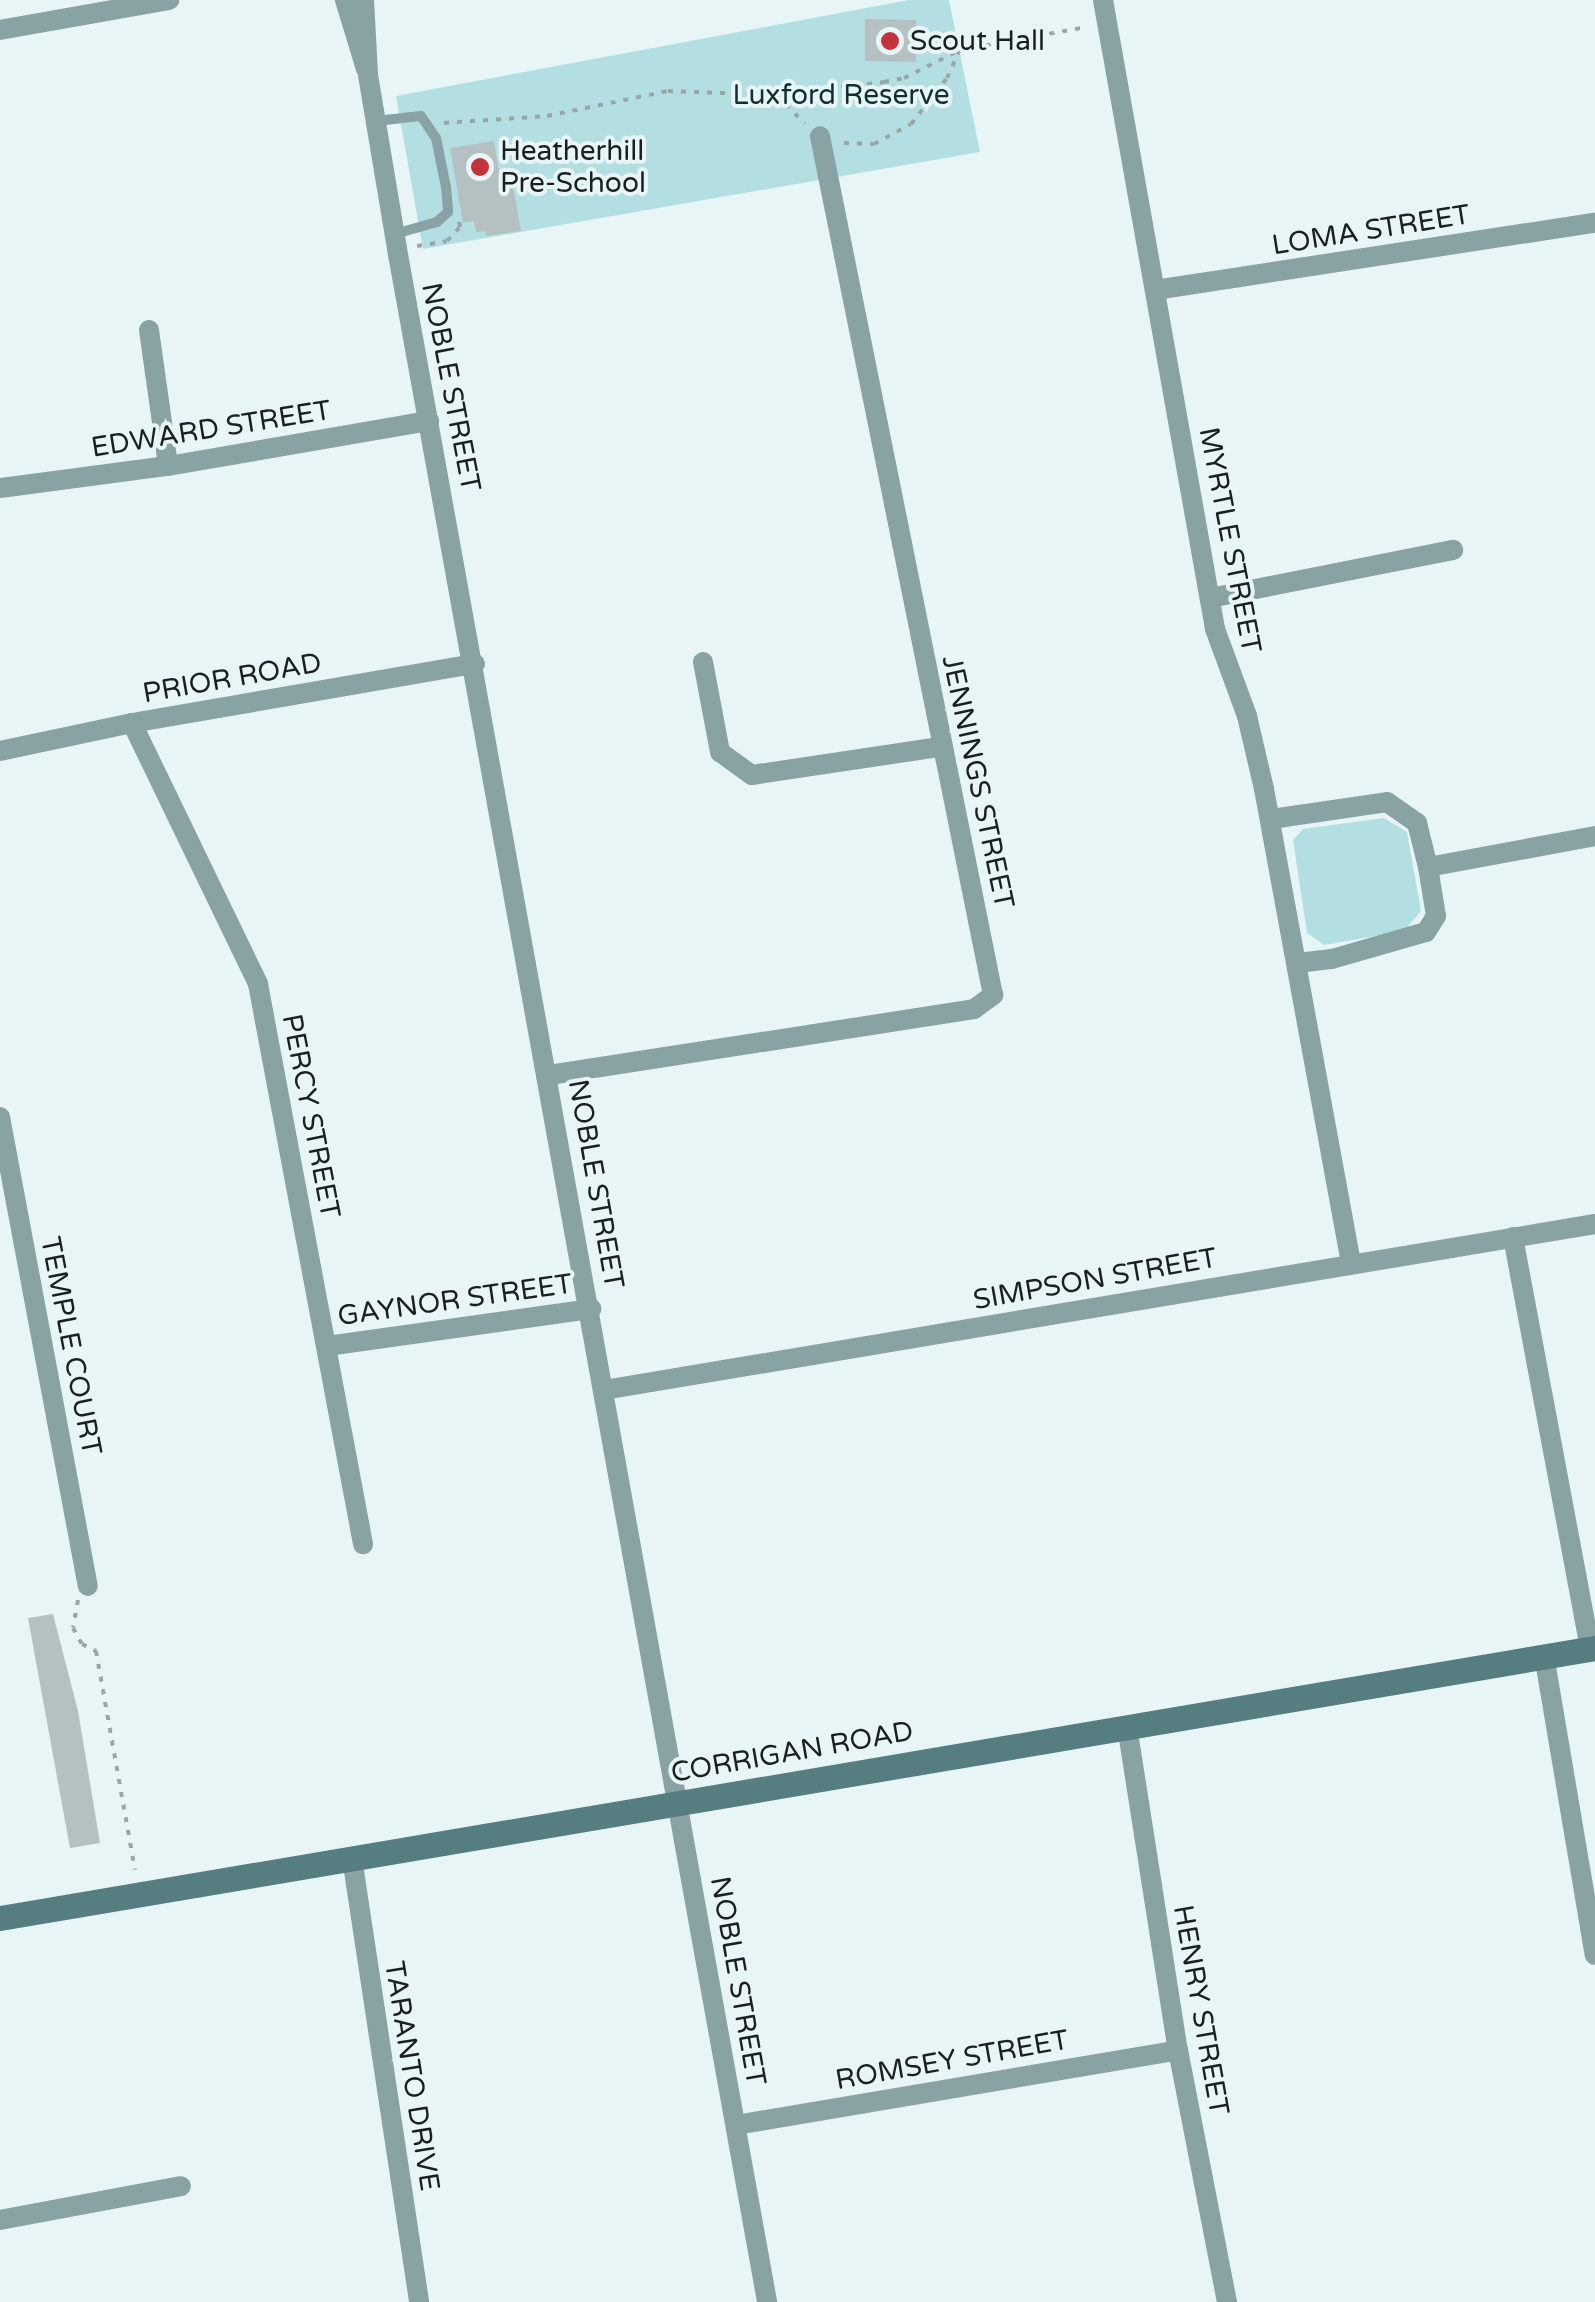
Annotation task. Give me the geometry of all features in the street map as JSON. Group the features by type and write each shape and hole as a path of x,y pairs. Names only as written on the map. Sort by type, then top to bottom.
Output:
{"main road":[{"name":"CORRIGAN ROAD","path":"0,1918 1592,1648"}],"street":[{"path":"0,30 170,0"},
{"name":"NOBLE STREET","path":"345,0 368,75"},
{"name":"NOBLE STREET","path":"364,0 368,75 395,234 767,2302"},
{"name":"MYRTLE STREET","path":"1103,0 1222,660 1246,716 1271,819 1351,1263"},
{"name":"JENNINGS STREET","path":"548,1075 974,1008 993,995 820,136"},
{"name":"LOMA STREET","path":"1155,290 1595,223"},
{"path":"149,330 168,466"},
{"name":"EDWARD STREET","path":"0,488 168,466 429,421"},
{"path":"1210,598 1453,550"},
{"path":"703,662 720,752 752,775 940,747"},
{"name":"PRIOR ROAD","path":"0,751 132,723 475,664"},
{"name":"PERCY STREET","path":"132,723 258,984 363,1544"},
{"path":"1271,819 1388,802 1417,823 1428,867 1436,916 1426,932 1332,959 1298,962"},
{"path":"1428,867 1595,836"},
{"name":"TEMPLE COURT","path":"0,1118 88,1586"},
{"name":"SIMPSON STREET","path":"604,1390 1595,1224"},
{"path":"1512,1238 1592,1648"},
{"name":"GAYNOR STREET","path":"327,1346 591,1309"},
{"path":"1544,1655 1595,1955"},
{"name":"HENRY STREET","path":"1127,1726 1178,2050 1227,2302"},
{"name":"TARANTO DRIVE","path":"352,1858 418,2302"},
{"name":"ROMSEY STREET","path":"736,2125 1178,2050"},
{"path":"0,2220 181,2186"}],"lane":[{"path":"376,121 421,116 436,138 446,187 448,212 437,222 395,234"}],"path":[{"path":"436,113 444,123 467,122 547,116 668,91 777,94 904,78 960,50 1106,24"},
{"path":"777,94 820,136 859,146 894,137 911,124 947,78 960,50"},
{"path":"88,1586 74,1607 73,1628 82,1644 96,1652 140,1895"}],"green space":[{"name":"Luxford Reserve","path":"909,0 949,0 980,152 423,249 396,96"},
{"path":"1384,818 1407,832 1421,911 1404,931 1324,945 1307,933 1293,840 1303,829"}],"building":[{"name":"Scout Hall","path":"865,19 916,20 916,62 865,61"},
{"path":"494,141 500,178 511,176 521,231 486,236 485,231 476,232 474,221 463,223 450,148"},
{"path":"53,1614 78,1711 100,1843 70,1848 28,1618"}],"place":[{"name":"Scout Hall","path":"890,41"},
{"name":"Heatherhill Pre-School","path":"480,167"}]}
